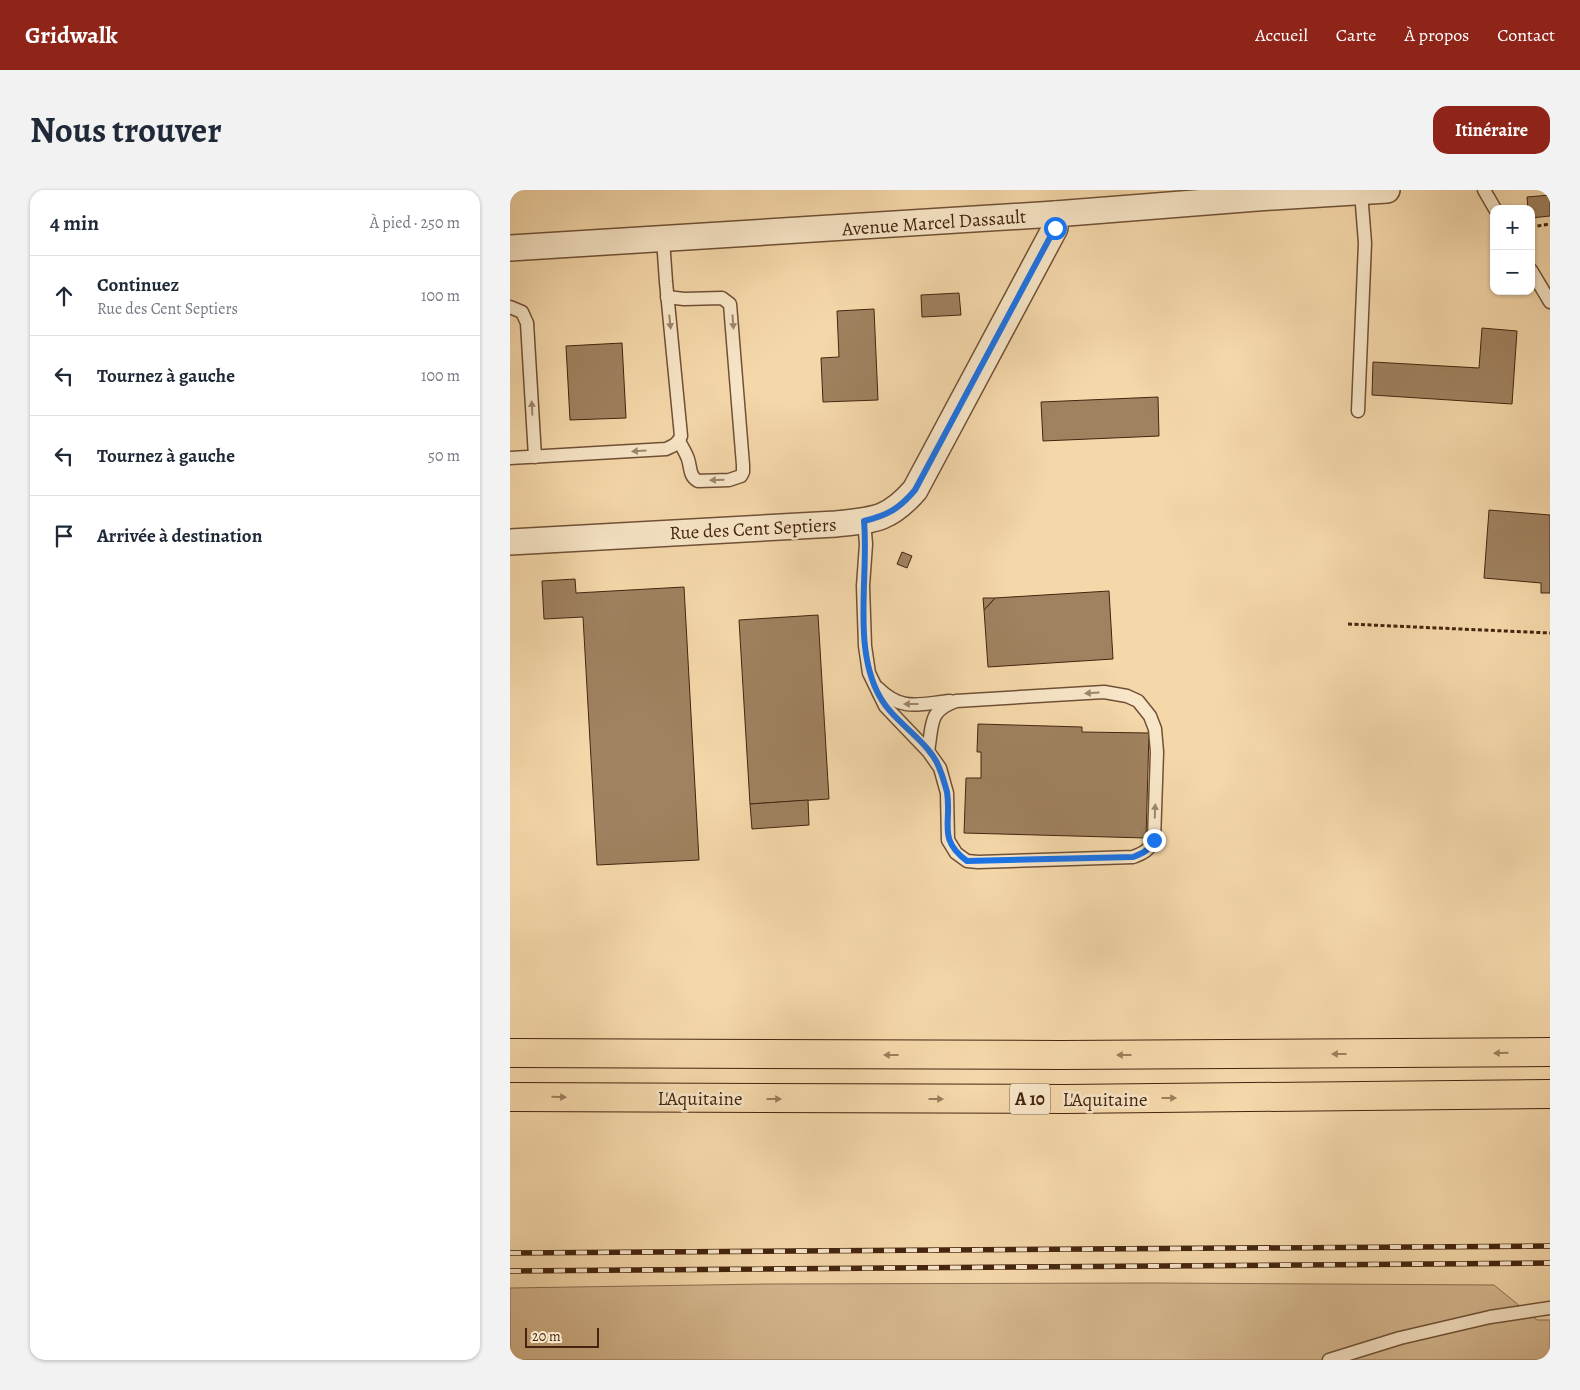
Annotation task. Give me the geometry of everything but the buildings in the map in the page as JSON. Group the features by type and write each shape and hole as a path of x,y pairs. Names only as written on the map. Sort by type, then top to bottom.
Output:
{"highway":[{"path":"510,1053 1080,1055 1550,1052"},
{"name":"L'Aquitaine","path":"510,1096 1064,1099 1550,1094"}],"street":[{"name":"Avenue Marcel Dassault","path":"510,248 1056,214 1387,190"},
{"name":"Rue des Cent Septiers","path":"510,542 836,524 864,521 892,512 915,490 1055,228 1056,214"}],"lane":[{"path":"1484,190 1493,205"},
{"path":"1358,411 1365,242 1361,192"},
{"path":"663,239 667,297 680,428 679,441 694,479 698,481 729,480 741,476 743,465 730,304 722,298 684,299 667,297"},
{"path":"1535,277 1550,302"},
{"path":"510,307 522,312 527,323 535,457"},
{"path":"510,458 666,449 679,441"},
{"path":"864,521 866,544 864,586 865,646 869,673 873,682 884,706 928,751 940,768 947,793 948,840 956,853 967,861 1133,857 1144,853 1150,848 1154,840 1157,752 1155,729 1150,716 1138,702 1127,696 1104,692 956,700 908,706 885,695 873,682"},
{"path":"928,751 936,714 943,706 956,700"},
{"path":"1329,1360 1400,1338 1490,1317 1550,1308"}],"path":[{"path":"1535,226 1550,224"},
{"path":"1348,624 1550,633"}],"shaded area":[{"path":"1156,1283 1494,1285 1537,1320 1550,1320 1550,1360 510,1360 510,1288 767,1284"}],"railway":[{"path":"510,1253 1550,1246"},
{"path":"510,1271 1550,1263"}],"route":[{"path":"1055,228 915,490 892,512 864,521 866,544 864,586 865,646 869,673 884,706 928,751 940,768 947,793 948,840 956,853 967,861 1133,857 1144,853 1150,848 1154,840"}]}
